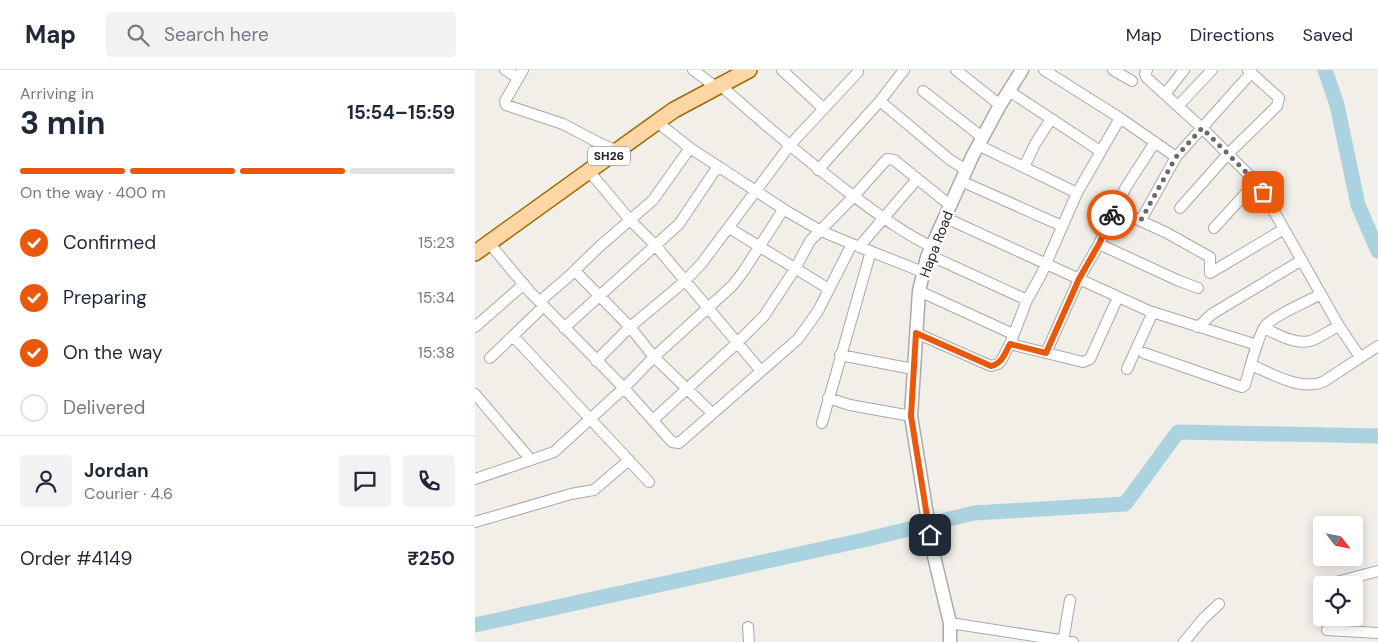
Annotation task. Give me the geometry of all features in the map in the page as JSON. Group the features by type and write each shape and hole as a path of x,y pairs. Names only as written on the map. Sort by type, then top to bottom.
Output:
{"main road":[{"name":"SH26","path":"475,253 657,122 749,70"}],"street":[{"path":"505,70 521,74 505,101 506,105 563,124 616,150"},
{"path":"693,70 718,86 819,170 883,218 919,241 930,251 1027,300"},
{"path":"782,70 823,108"},
{"path":"819,170 880,101 904,70"},
{"path":"956,70 999,105"},
{"name":"Hapa Road","path":"950,642 950,623 933,552 911,416 919,291 930,251 980,141 999,105 1022,70"},
{"path":"1044,70 1120,118 1176,157"},
{"path":"1113,70 1132,81"},
{"path":"1147,70 1145,76 1202,128 1256,182 1339,326 1359,356"},
{"path":"1165,94 1184,70"},
{"path":"1178,106 1212,70"},
{"path":"1141,220 1176,157 1249,71 1279,98 1277,106 1228,154 1180,208"},
{"path":"596,361 630,327 685,281 702,263 790,146 858,72"},
{"path":"923,91 980,141 1024,167 1077,193"},
{"path":"1009,91 1100,151"},
{"path":"880,101 949,159 964,176 1062,226"},
{"path":"916,333 991,366 1001,361 1077,193 1120,118"},
{"path":"1024,167 1035,144 1051,119"},
{"path":"657,122 690,148 783,210 821,231 923,272"},
{"path":"1046,353 1079,279 1099,244 1126,187 1155,142"},
{"path":"490,358 599,247 657,196 690,148"},
{"path":"653,420 764,316 795,269 810,242 887,159 892,159 917,179 948,212 1046,263 1153,312 1257,345"},
{"path":"564,328 679,224 718,166"},
{"path":"589,171 761,371"},
{"path":"489,243 564,328 676,444 798,339 818,311 855,246 883,218 917,179"},
{"path":"1214,228 1256,182"},
{"path":"1115,209 1141,220 1210,257 1210,273 1284,229"},
{"path":"475,479 554,452 732,286 783,210"},
{"path":"729,228 829,289"},
{"path":"1099,244 1198,288"},
{"path":"822,423 871,252"},
{"path":"1198,327 1212,314 1302,260"},
{"path":"575,271 630,327 654,357 712,413"},
{"path":"475,327 524,284"},
{"path":"919,291 1012,339 1046,353 1083,362 1090,359 1118,297"},
{"path":"1144,353 1241,387 1245,385 1264,328 1278,317 1321,294"},
{"path":"1127,369 1153,312"},
{"path":"1264,328 1301,342 1311,341 1339,326"},
{"path":"513,336 591,417 649,482"},
{"path":"1251,365 1291,381 1308,385 1323,382 1359,356 1378,346"},
{"path":"840,355 913,369"},
{"path":"475,394 531,460"},
{"path":"828,398 850,405 911,416"},
{"path":"477,519 571,494 595,490 629,460"},
{"path":"1359,576 1378,571"},
{"path":"950,623 1009,637 1066,641 1070,600"},
{"path":"1184,642 1203,619 1219,604"},
{"path":"748,627 749,642"},
{"path":"1327,630 1378,633"}],"waterway":[{"path":"1325,70 1337,105 1358,205 1378,251"},
{"path":"475,625 868,539 974,513 1125,504 1178,432 1378,436"}],"way so far":[{"path":"1112,215 1115,209 1141,220 1176,157 1202,128 1256,182 1263,192"}],"route":[{"path":"930,535 911,416 916,333 991,366 1001,361 1010,344 1046,353 1079,279 1092,258 1112,215"}]}
